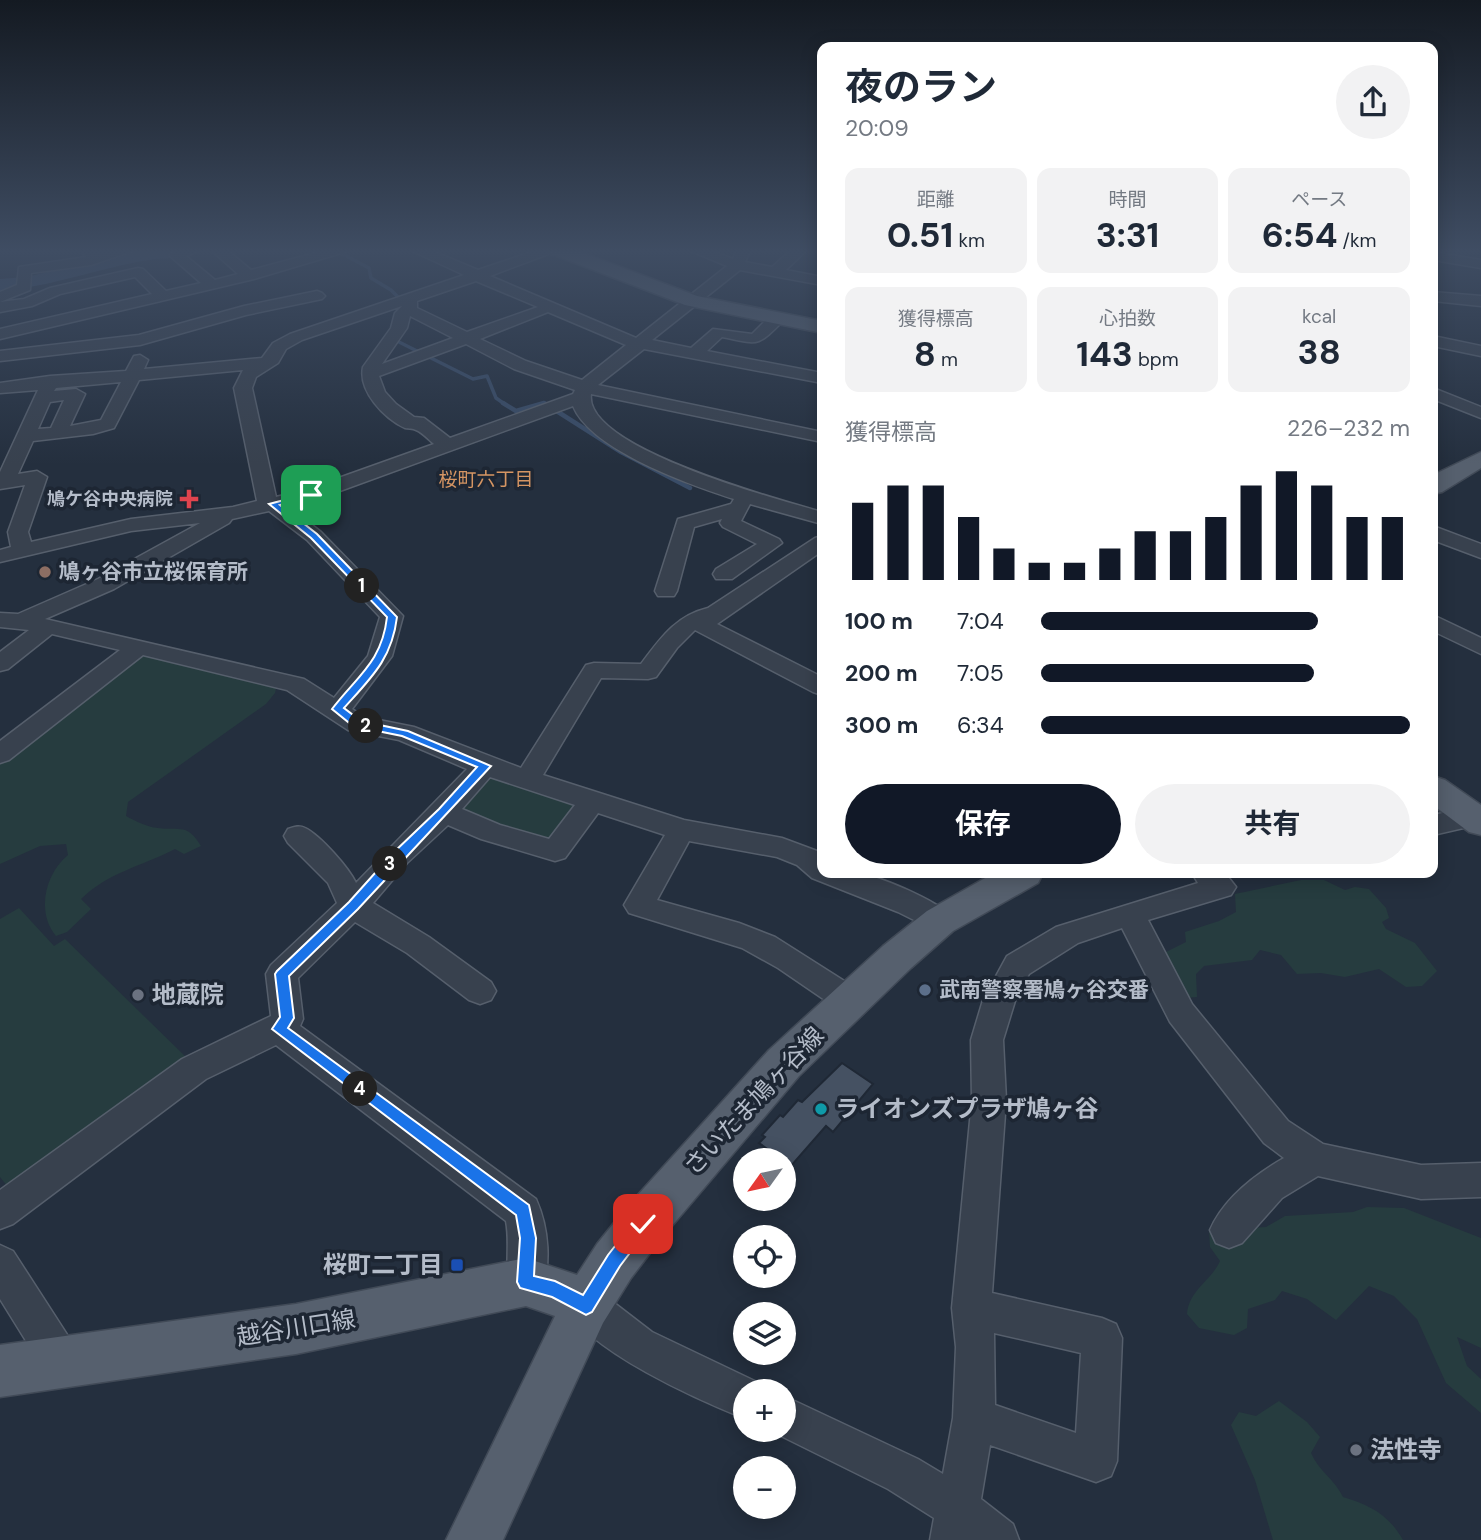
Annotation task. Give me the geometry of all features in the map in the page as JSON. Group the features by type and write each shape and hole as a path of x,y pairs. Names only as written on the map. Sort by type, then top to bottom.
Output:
{"main road":[{"path":"791,321 817,326"},
{"path":"1438,483 1457,470 1481,459"},
{"path":"1438,463 1457,470"},
{"path":"1438,792 1477,820"},
{"name":"さいたま鳩ヶ谷線","path":"474,1540 586,1306 614,1261 643,1224 783,1063 849,1000 940,921 1016,878"},
{"name":"越谷川口線","path":"0,1371 296,1329 526,1282 555,1290 586,1306"}],"street":[{"path":"0,334 60,321 58,349 49,386 15,446 3,483 37,477 18,532 23,551"},
{"path":"158,321 163,332"},
{"path":"0,356 140,340 211,321"},
{"path":"338,709 378,663 390,638 392,617 314,536 271,504 243,388 248,374 272,359 279,346 296,337 353,321"},
{"path":"401,321 399,328 371,368 369,374 375,392 386,405 412,424 418,422 448,446"},
{"path":"437,321 520,365 583,392 817,436"},
{"path":"369,374 517,321"},
{"path":"584,321 640,344 817,377"},
{"path":"0,556 131,525 233,513 311,495 448,446 583,392 668,321"},
{"path":"695,353 719,332 755,339 773,321"},
{"path":"15,446 58,433 101,428 108,424 140,364 140,340"},
{"path":"1438,342 1481,351"},
{"path":"0,388 49,386 135,373 263,363"},
{"path":"49,386 76,394 58,433"},
{"path":"583,392 584,415 609,435 648,459 741,502 817,517"},
{"path":"1438,395 1481,413"},
{"path":"724,573 772,543 730,523 741,502"},
{"path":"666,591 685,523 741,502"},
{"path":"11,621 106,584 233,513"},
{"path":"1438,534 1481,552"},
{"path":"817,545 716,613 703,626 817,682"},
{"path":"528,779 594,670 648,672 687,622 716,613"},
{"path":"11,621 48,626 295,684 338,709 357,724 405,733 485,766 682,830 782,848 807,858 817,868"},
{"path":"1438,625 1481,647"},
{"path":"0,664 48,626"},
{"path":"0,754 138,648"},
{"path":"0,733 26,733"},
{"path":"0,1212 194,1069 279,1029 287,1018 282,974 353,906 397,856 443,812 485,766"},
{"path":"443,812 491,832 555,851 593,800"},
{"path":"1438,824 1477,820"},
{"path":"682,830 639,905 667,917 706,924 756,940 849,1000"},
{"path":"298,836 339,877 353,906 418,945 480,991"},
{"path":"843,878 908,904 940,921"},
{"path":"954,1523 974,1418 976,1347 971,1308 989,1100 987,1040 999,1000 1018,965 1039,949 1067,935 1221,887 1211,878"},
{"path":"1130,914 1181,1013 1276,1132 1315,1159 1421,1182 1481,1180"},
{"path":"279,1029 523,1211 528,1238 526,1282"},
{"path":"1229,1230 1269,1186 1315,1159"},
{"path":"0,1264 63,1364"},
{"path":"586,1306 638,1346 733,1393"},
{"path":"971,1308 1102,1338 1096,1461 974,1418"},
{"path":"796,1423 904,1474 954,1523 998,1540"}],"green space":[{"path":"149,654 277,684 275,693 266,704 128,802 126,816 158,828 187,831 201,846 184,854 175,849 103,882 81,899 91,909 67,932 56,936 46,916 46,894 54,872 68,855 66,844 40,846 0,864 0,760 126,662"},
{"path":"489,774 574,802 578,810 556,841 544,844 455,810"},
{"path":"1301,880 1324,880 1345,890 1355,887 1369,889 1386,908 1389,918 1382,922 1386,929 1415,943 1437,971 1422,986 1406,987 1379,969 1345,977 1321,973 1297,974 1281,955 1260,950 1252,960 1204,966 1196,974 1197,997 1184,998 1162,954 1186,942 1185,932 1219,921 1236,912 1235,894"},
{"path":"19,908 54,946 65,939 190,1061 12,1192 0,1177 0,919"},
{"path":"1367,1207 1404,1208 1481,1238 1481,1348 1457,1337 1467,1366 1481,1379 1481,1413 1446,1383 1417,1319 1394,1296 1369,1286 1336,1320 1307,1299 1282,1291 1275,1300 1248,1309 1247,1328 1234,1335 1199,1328 1187,1314 1192,1298 1220,1261 1210,1247 1209,1229 1226,1214 1251,1228 1266,1227 1285,1216 1353,1212"},
{"path":"1279,1401 1307,1422 1320,1437 1311,1453 1343,1497 1378,1512 1392,1524 1403,1540 1273,1540 1255,1480 1231,1425 1239,1412 1256,1416"}],"building":[{"name":"ライオンズプラザ鳩ヶ谷","path":"842,1063 873,1084 833,1132 826,1126 796,1160 796,1148 766,1148 759,1143 765,1137 762,1135 780,1115 783,1117 798,1100 802,1102"}],"waterway":[{"path":"400,335 397,341 473,379 487,376 496,398 504,404"},
{"path":"504,404 516,411 544,403 621,452 690,488"},
{"path":"539,405 546,405"}],"place":[{"name":"鳩ケ谷中央病院","path":"189,499"},
{"name":"鳩ヶ谷市立桜保育所","path":"45,572"},
{"name":"武南警察署鳩ヶ谷交番","path":"925,990"},
{"name":"地蔵院","path":"138,995"},
{"name":"ライオンズプラザ鳩ヶ谷","path":"821,1109"},
{"name":"桜町二丁目","path":"457,1265"},
{"name":"法性寺","path":"1356,1450"}],"district":[{"name":"桜町六丁目","path":"486,479"}],"route":[{"path":"311,495 273,504 314,536 392,617 390,638 378,663 338,709 357,724 405,733 485,766 443,812 397,856 353,906 282,974 287,1018 279,1029 523,1211 528,1238 526,1282 555,1290 586,1306 614,1261 643,1224"}]}
